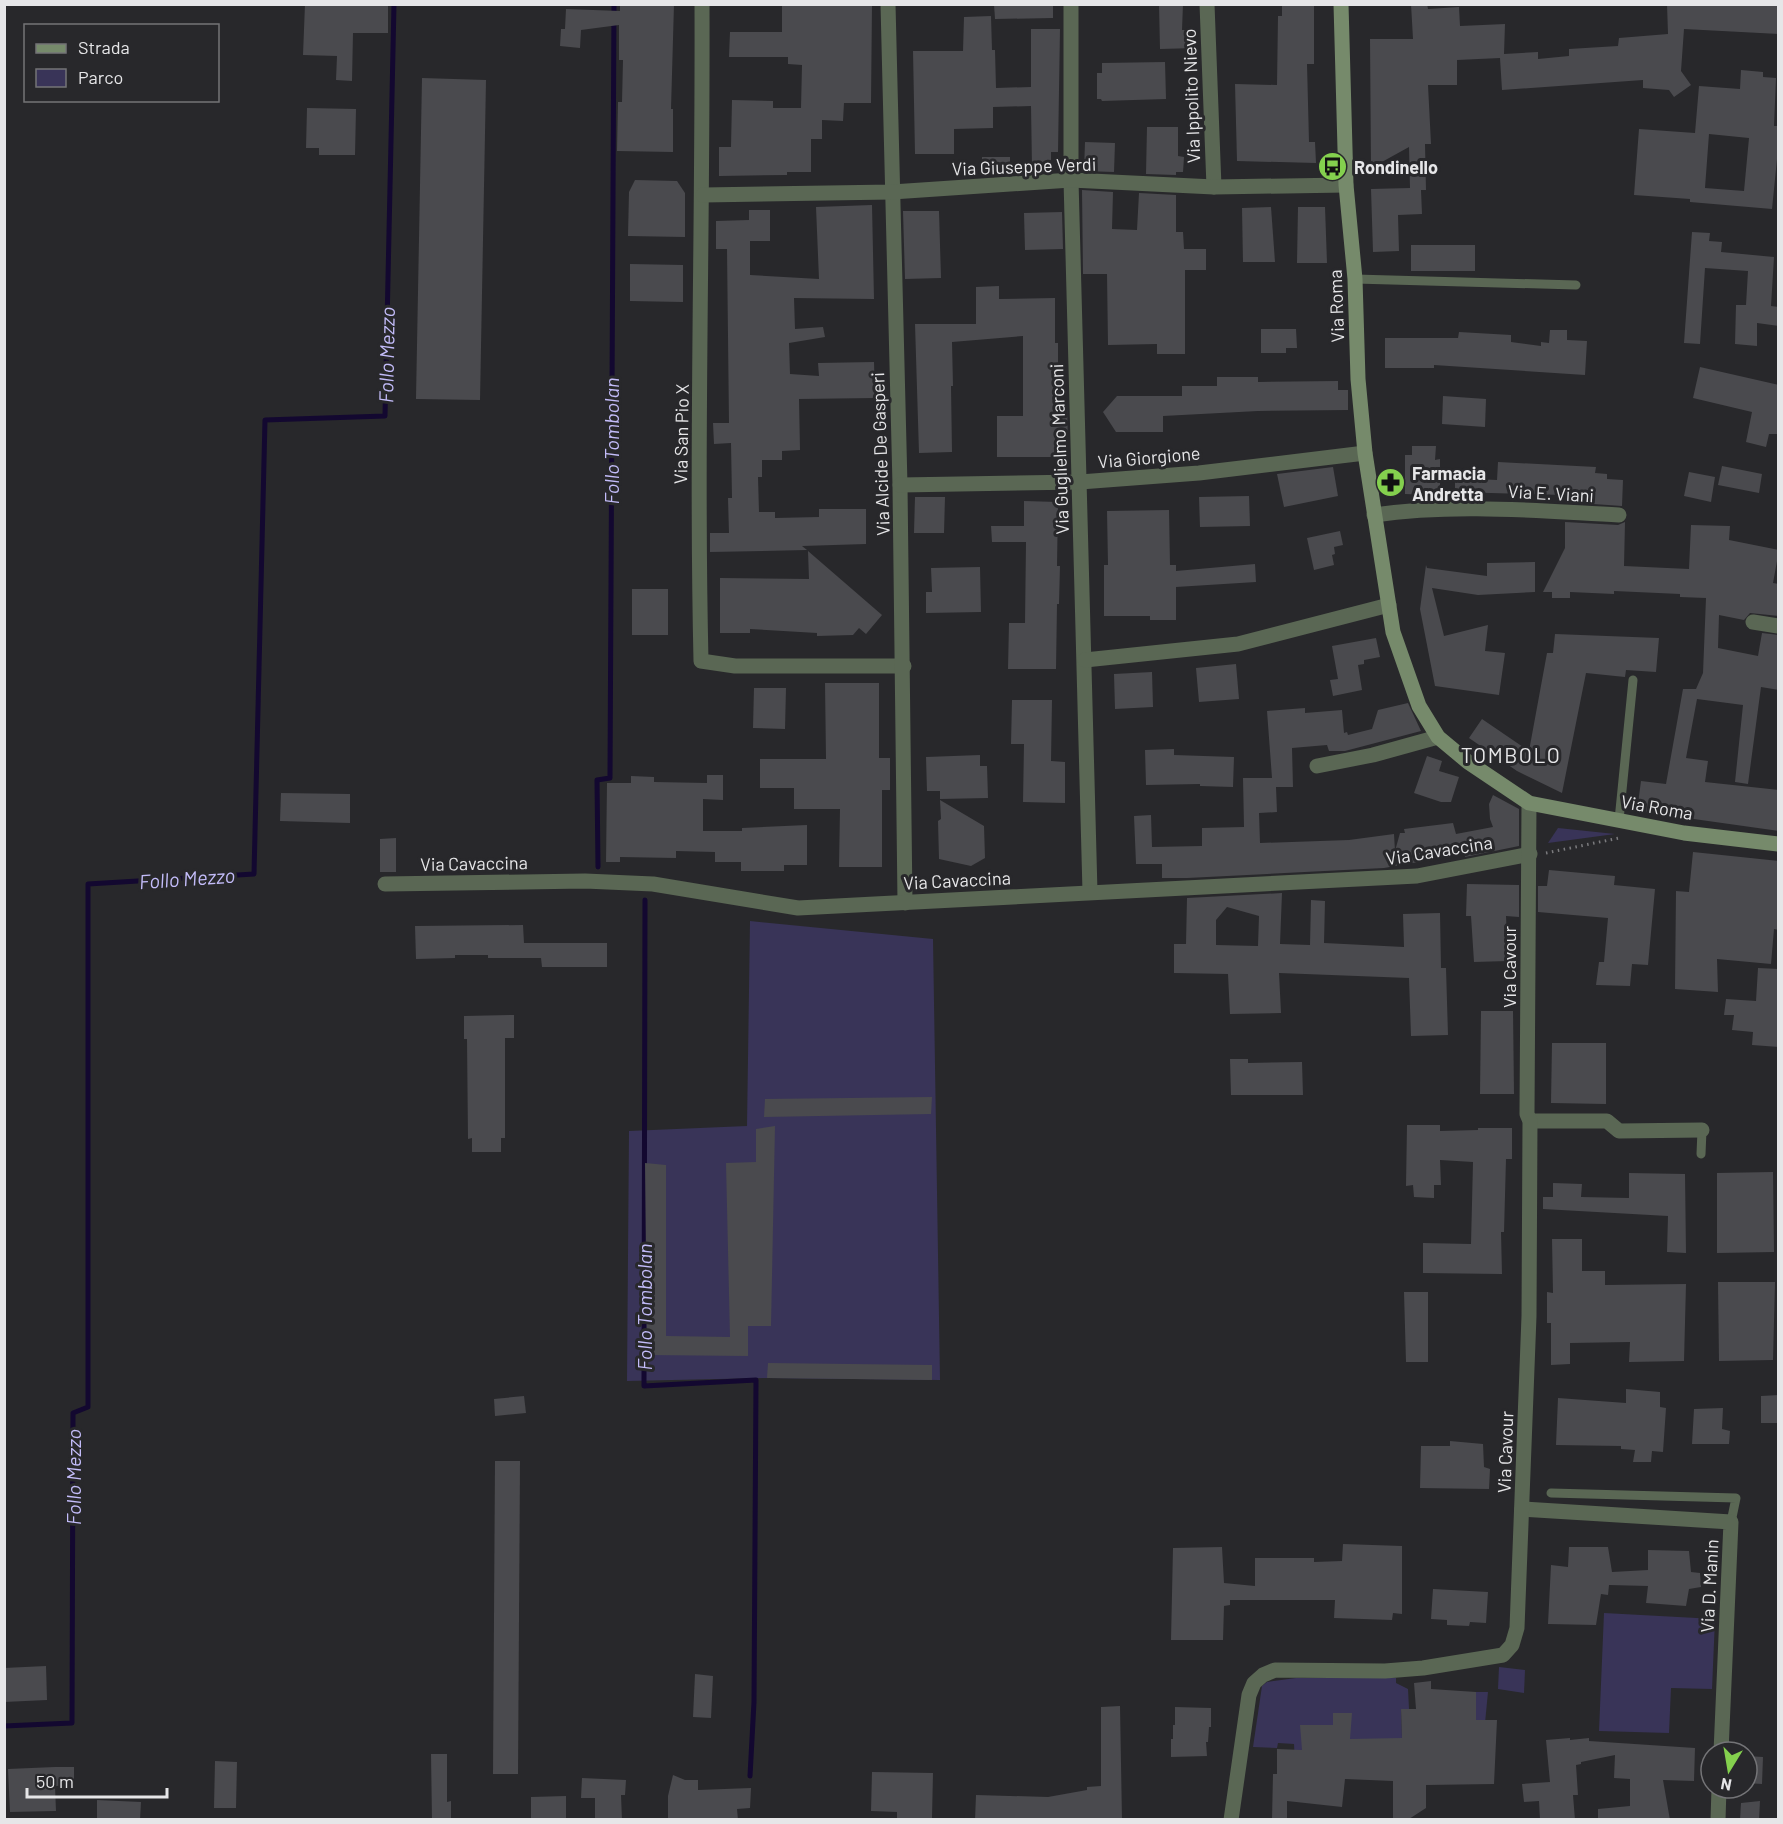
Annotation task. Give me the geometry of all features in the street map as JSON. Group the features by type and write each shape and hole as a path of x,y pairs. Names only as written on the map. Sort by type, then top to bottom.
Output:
{"main road":[{"name":"Via Roma","path":"1341,4 1346,185 1355,279 1358,379 1365,453 1393,632 1419,706 1438,737 1468,762 1530,803 1684,833 1779,844"}],"street":[{"name":"Via San Pio X","path":"702,4 703,195 699,577 701,662 735,666 904,666"},
{"name":"Via Alcide De Gasperi","path":"888,4 904,666 905,903"},
{"name":"Via Guglielmo Marconi","path":"1071,4 1071,180 1090,892"},
{"name":"Via Ippolito Nievo","path":"1207,4 1214,187"},
{"name":"Via Giuseppe Verdi","path":"703,195 891,192 1071,180 1214,187 1346,185"},
{"name":"Via Giorgione","path":"900,485 1080,482 1199,473 1365,453"},
{"name":"Via E. Viani","path":"1374,515 1414,509 1619,515"},
{"path":"1085,660 1238,644 1389,605"},
{"path":"1753,622 1779,626"},
{"path":"1317,765 1373,755 1438,737"},
{"path":"1530,803 1530,854"},
{"name":"Via Cavaccina","path":"385,884 585,881 652,884 798,908 1417,876 1530,854"},
{"name":"Via Cavour","path":"1231,1820 1249,1695 1254,1683 1263,1674 1275,1670 1347,1672 1423,1668 1503,1655 1512,1645 1516,1628 1529,1317 1530,1121 1527,1114 1530,854"},
{"path":"1530,1121 1607,1121 1619,1131 1702,1130"},
{"name":"Via D. Manin","path":"1522,1509 1731,1522 1722,1740"},
{"path":"1718,1820 1719,1800"}],"lane":[{"path":"1355,279 1575,285"},
{"path":"1619,820 1634,680"},
{"path":"1701,1154 1702,1130"},
{"path":"1551,1493 1736,1498 1731,1522"}],"path":[{"path":"1530,854 1625,837 1646,826"}],"green space":[{"path":"1558,828 1615,834 1548,843"},
{"path":"750,921 933,939 940,1380 767,1378 627,1381 629,1131 747,1126"},
{"path":"1604,1613 1715,1619 1712,1689 1671,1688 1669,1733 1599,1731"},
{"path":"1499,1667 1525,1670 1524,1693 1498,1689"},
{"path":"1296,1678 1396,1678 1396,1683 1408,1689 1409,1709 1401,1709 1402,1738 1295,1765 1294,1744 1278,1743 1277,1748 1253,1747 1262,1686 1267,1682"},
{"path":"1476,1692 1488,1692 1485,1723 1476,1723"}],"building":[{"path":"305,4 388,4 388,33 353,33 352,81 336,80 337,56 303,55"},
{"path":"620,4 674,4 671,109 673,109 673,152 617,151 618,102 622,102 623,60 619,60 619,25 581,30 580,48 560,46 561,29 565,29 566,9 620,11"},
{"path":"782,4 872,4 871,103 844,103 843,121 822,120 822,139 811,139 811,172 787,172 787,175 719,176 719,147 731,147 732,100 773,101 773,108 801,108 802,65 788,64 788,57 729,57 730,32 782,32"},
{"path":"994,4 1053,4 1053,18 995,19"},
{"path":"1159,4 1183,4 1182,30 1196,30 1196,48 1160,49"},
{"path":"1282,4 1314,4 1314,64 1307,64 1309,142 1315,142 1316,163 1237,161 1235,84 1277,85 1278,16 1282,16"},
{"path":"1411,4 1427,4 1428,9 1459,7 1460,26 1505,24 1504,54 1538,52 1538,59 1569,56 1569,49 1618,46 1619,38 1668,34 1667,4 1779,4 1779,34 1684,29 1681,71 1691,85 1674,97 1669,90 1643,88 1643,80 1502,90 1500,58 1457,60 1457,85 1428,85 1431,144 1425,144 1426,190 1421,190 1422,214 1398,215 1399,251 1373,252 1371,189 1410,188 1409,147 1371,168 1370,39 1413,39"},
{"path":"991,16 996,88 1031,87 1031,29 1060,29 1058,152 1051,152 1051,168 1032,168 1031,106 993,107 993,128 954,129 954,154 915,154 913,51 963,51 964,17"},
{"path":"1165,62 1166,99 1102,101 1097,99 1097,73 1102,73 1102,63"},
{"path":"1741,70 1763,72 1763,77 1776,78 1774,126 1779,126 1779,139 1772,209 1634,195 1639,129 1695,133 1699,86 1740,89","holes":["1709,134 1749,138 1744,191 1705,188"]},
{"path":"422,78 486,80 480,400 416,399"},
{"path":"307,108 356,109 355,155 319,155 319,148 306,148"},
{"path":"1147,127 1178,127 1178,156 1184,157 1183,172 1176,172 1176,175 1146,174"},
{"path":"1085,142 1115,143 1114,172 1084,171"},
{"path":"982,157 1010,157 1010,174 982,174"},
{"path":"635,180 677,181 685,193 685,237 628,236 629,192"},
{"path":"1082,190 1113,192 1112,229 1137,230 1139,193 1176,195 1176,232 1183,232 1184,249 1206,249 1206,270 1185,270 1185,354 1157,354 1157,344 1108,345 1107,274 1083,274"},
{"path":"872,205 874,299 794,298 795,329 823,327 825,337 789,343 790,374 819,376 818,363 874,362 875,398 799,399 800,450 782,451 782,460 762,460 762,477 758,477 759,512 775,512 775,518 819,517 819,509 866,509 866,544 802,546 807,550 710,552 710,533 729,533 728,498 732,498 731,443 714,444 713,423 729,423 727,249 716,249 716,221 749,220 749,210 770,210 770,241 750,241 750,275 819,279 816,207"},
{"path":"1271,207 1275,262 1243,262 1242,208"},
{"path":"1298,207 1325,207 1327,263 1297,263"},
{"path":"903,211 939,211 941,278 905,279"},
{"path":"1062,212 1063,249 1025,250 1024,213"},
{"path":"1692,232 1710,233 1709,241 1722,242 1721,252 1774,257 1771,306 1779,307 1779,326 1757,323 1757,346 1735,344 1736,305 1746,305 1748,271 1705,268 1700,344 1684,343"},
{"path":"1411,245 1475,245 1475,271 1411,271"},
{"path":"630,264 683,265 683,302 630,301"},
{"path":"999,286 999,299 1055,298 1058,400 1067,400 1068,450 1055,450 1055,457 997,457 997,416 1023,416 1023,336 952,342 952,452 919,453 915,324 976,324 976,287"},
{"path":"1261,329 1296,329 1297,348 1286,348 1286,353 1261,353"},
{"path":"1550,330 1567,330 1567,340 1587,341 1585,375 1434,365 1434,368 1385,368 1385,338 1458,338 1459,332 1511,335 1511,342 1541,346 1541,342 1549,343"},
{"path":"1700,367 1779,385 1779,434 1769,434 1766,447 1746,442 1752,412 1693,398"},
{"path":"1217,377 1258,377 1258,382 1338,381 1338,390 1348,390 1348,410 1258,411 1163,416 1163,432 1116,432 1103,412 1117,396 1182,396 1182,386 1217,386"},
{"path":"1443,396 1486,399 1485,427 1442,424"},
{"path":"1412,446 1436,446 1435,460 1440,459 1440,492 1430,491 1430,495 1405,494 1405,455 1412,455"},
{"path":"1498,462 1596,467 1595,473 1607,474 1607,479 1623,480 1622,506 1565,502 1564,495 1455,492 1455,478 1497,480"},
{"path":"1722,466 1762,474 1759,493 1718,485"},
{"path":"1333,467 1338,496 1284,507 1277,474"},
{"path":"1689,472 1715,477 1711,502 1684,496"},
{"path":"1249,496 1250,526 1200,527 1199,497"},
{"path":"915,497 945,497 944,533 914,533"},
{"path":"1024,501 1058,502 1057,566 1060,566 1056,669 1008,669 1009,623 1025,623 1026,542 992,542 991,526 1024,526"},
{"path":"1169,510 1170,565 1176,565 1176,571 1255,564 1256,582 1176,587 1176,620 1150,620 1150,616 1104,616 1104,565 1108,565 1107,511"},
{"path":"1565,522 1618,525 1625,522 1624,566 1689,569 1691,525 1730,526 1729,540 1779,550 1773,583 1779,584 1779,616 1750,613 1744,620 1719,615 1718,648 1758,656 1762,633 1779,635 1779,690 1761,687 1748,784 1735,782 1743,705 1697,699 1686,758 1708,761 1705,782 1779,790 1779,831 1637,811 1641,781 1666,784 1683,689 1696,689 1703,673 1706,598 1680,597 1680,594 1614,591 1614,594 1570,592 1570,598 1552,598 1552,592 1543,592 1565,548"},
{"path":"1340,531 1343,545 1334,547 1335,554 1332,555 1334,565 1314,570 1307,538"},
{"path":"808,551 882,615 866,634 859,628 853,635 817,636 817,633 750,629 750,633 720,633 720,578 809,579"},
{"path":"1535,562 1535,592 1478,595 1432,588 1444,636 1488,625 1485,651 1505,653 1499,695 1435,686 1420,609 1426,565 1427,568 1487,576 1487,563"},
{"path":"980,567 981,612 926,613 926,592 932,592 931,568"},
{"path":"632,589 668,589 668,635 632,635"},
{"path":"1555,634 1659,638 1656,672 1626,670 1625,677 1586,673 1562,793 1517,771 1469,738 1482,719 1529,751 1547,653 1553,653"},
{"path":"1376,638 1380,657 1364,660 1364,664 1358,665 1362,690 1333,696 1330,680 1338,679 1332,646"},
{"path":"1236,664 1239,699 1199,702 1196,668"},
{"path":"1152,672 1153,707 1115,709 1114,674"},
{"path":"825,683 879,683 879,758 890,758 890,790 882,790 882,867 839,867 840,809 794,809 794,788 760,788 760,759 826,759"},
{"path":"754,688 786,688 785,729 753,728"},
{"path":"1012,700 1052,700 1051,761 1065,762 1065,803 1023,802 1024,744 1011,744"},
{"path":"1408,703 1421,731 1345,751 1329,751 1327,745 1292,748 1293,787 1276,787 1277,812 1259,813 1260,843 1349,840 1394,834 1395,851 1400,833 1405,833 1404,829 1453,823 1456,834 1493,827 1489,804 1493,795 1519,809 1519,846 1465,857 1465,854 1384,868 1187,878 1162,878 1162,864 1136,864 1134,816 1151,815 1152,847 1202,846 1202,828 1244,827 1243,778 1272,778 1267,711 1305,708 1305,713 1342,710 1344,733 1347,732 1348,735 1372,729 1378,710"},
{"path":"1174,749 1174,755 1234,757 1233,787 1200,786 1200,784 1146,785 1145,750"},
{"path":"980,755 980,766 987,766 988,798 940,799 940,791 927,791 926,757"},
{"path":"1427,756 1442,761 1439,771 1459,777 1451,802 1441,802 1414,793"},
{"path":"707,775 723,775 723,800 703,799 703,831 742,831 742,828 807,825 807,865 784,865 784,871 741,871 741,862 715,862 715,852 676,851 676,858 620,857 620,862 606,862 607,783 631,783 631,776 654,777 654,782 707,783"},
{"path":"281,793 350,794 350,823 280,821"},
{"path":"940,800 984,826 985,858 971,866 939,859"},
{"path":"396,838 396,872 380,872 380,839"},
{"path":"1693,852 1779,861 1779,930 1774,929 1771,964 1717,959 1718,992 1675,989 1676,891 1689,892"},
{"path":"1549,870 1615,876 1614,885 1655,889 1648,965 1632,964 1630,986 1596,985 1599,962 1604,962 1608,918 1538,912 1538,886 1547,886"},
{"path":"1467,884 1519,885 1519,917 1506,916 1508,961 1474,962 1471,916 1466,916"},
{"path":"1282,893 1280,944 1310,945 1311,900 1325,901 1324,943 1404,947 1403,914 1440,913 1441,968 1446,968 1448,1035 1411,1036 1409,978 1279,973 1281,1013 1230,1014 1228,974 1174,973 1174,944 1186,944 1187,898","holes":["1227,907 1259,916 1258,946 1216,945 1216,920"]},
{"path":"523,925 524,943 607,943 607,967 542,967 541,958 488,958 488,955 455,955 455,958 416,959 415,926"},
{"path":"1758,968 1779,969 1779,1047 1752,1045 1753,1032 1732,1030 1734,1015 1724,1015 1726,999 1756,1001"},
{"path":"1481,1011 1513,1011 1514,1094 1480,1094"},
{"path":"514,1015 514,1038 505,1038 505,1138 501,1138 501,1152 472,1152 472,1138 468,1139 467,1039 464,1039 464,1016"},
{"path":"1552,1043 1606,1043 1606,1104 1551,1103"},
{"path":"1230,1059 1248,1059 1248,1063 1302,1062 1303,1095 1231,1095"},
{"path":"932,1097 931,1114 764,1117 765,1099"},
{"path":"1407,1125 1440,1125 1440,1131 1512,1128 1512,1159 1506,1159 1504,1232 1501,1232 1502,1274 1423,1273 1423,1243 1471,1244 1473,1162 1440,1160 1441,1185 1434,1185 1434,1198 1414,1197 1413,1185 1406,1186"},
{"path":"775,1126 771,1326 748,1326 748,1356 647,1355 645,1163 666,1165 666,1336 730,1337 726,1163 756,1162 756,1129"},
{"path":"1773,1172 1774,1252 1717,1253 1717,1173"},
{"path":"1629,1173 1685,1174 1686,1253 1667,1252 1668,1216 1543,1209 1543,1197 1553,1197 1553,1183 1582,1184 1581,1197 1629,1198"},
{"path":"1552,1239 1582,1239 1582,1271 1605,1271 1605,1285 1686,1284 1684,1361 1629,1362 1630,1342 1570,1343 1570,1364 1551,1365 1551,1323 1547,1323 1547,1292 1553,1293"},
{"path":"1718,1282 1775,1282 1773,1360 1719,1361"},
{"path":"1404,1292 1428,1292 1428,1362 1406,1362"},
{"path":"768,1363 932,1365 932,1380 767,1378"},
{"path":"1626,1389 1660,1392 1660,1407 1666,1408 1663,1452 1652,1451 1651,1462 1633,1462 1635,1450 1621,1449 1621,1446 1556,1445 1558,1398 1626,1403"},
{"path":"1779,1395 1779,1423 1761,1423 1761,1396"},
{"path":"524,1396 526,1413 495,1416 494,1399"},
{"path":"1723,1408 1722,1429 1730,1431 1729,1444 1692,1444 1694,1409"},
{"path":"1450,1441 1483,1444 1484,1467 1490,1469 1489,1489 1420,1488 1421,1446 1450,1446"},
{"path":"495,1461 520,1461 518,1774 493,1774"},
{"path":"1343,1544 1402,1546 1402,1614 1393,1613 1392,1620 1334,1618 1335,1600 1230,1600 1230,1605 1224,1606 1223,1640 1171,1640 1173,1548 1222,1547 1224,1583 1255,1586 1255,1558 1314,1558 1314,1562 1342,1561"},
{"path":"1569,1547 1608,1547 1612,1572 1648,1570 1648,1550 1689,1551 1691,1572 1700,1573 1701,1587 1689,1589 1686,1606 1646,1603 1648,1586 1609,1585 1608,1595 1601,1594 1596,1625 1548,1624 1551,1565 1568,1567"},
{"path":"1433,1589 1488,1592 1486,1623 1470,1622 1469,1626 1447,1625 1447,1620 1431,1619"},
{"path":"46,1666 47,1700 4,1702 4,1668"},
{"path":"695,1674 713,1676 711,1718 693,1717"},
{"path":"1431,1681 1431,1689 1476,1692 1476,1720 1497,1720 1494,1784 1426,1785 1426,1808 1409,1819 1393,1818 1393,1781 1345,1779 1342,1807 1287,1801 1287,1820 1272,1820 1273,1774 1277,1774 1277,1749 1302,1750 1300,1725 1333,1725 1333,1713 1352,1713 1350,1739 1402,1738 1401,1709 1416,1709 1414,1683"},
{"path":"1120,1706 1122,1820 975,1820 976,1795 1048,1797 1087,1790 1087,1787 1101,1786 1101,1707"},
{"path":"1175,1707 1211,1708 1211,1727 1209,1727 1208,1742 1206,1742 1207,1756 1171,1757"},
{"path":"1570,1738 1570,1740 1589,1738 1589,1741 1695,1748 1694,1781 1663,1780 1670,1820 1598,1820 1598,1809 1630,1806 1630,1779 1614,1778 1615,1755 1581,1762 1576,1765 1578,1795 1573,1795 1575,1820 1540,1820 1539,1801 1524,1802 1522,1784 1550,1782 1546,1740"},
{"path":"431,1754 447,1754 447,1802 451,1801 451,1820 432,1820"},
{"path":"1759,1757 1763,1757 1762,1784 1759,1784"},
{"path":"215,1761 237,1762 236,1808 214,1808"},
{"path":"74,1767 74,1785 55,1786 56,1811 10,1812 8,1769"},
{"path":"872,1772 933,1773 932,1818 897,1818 897,1812 871,1811"},
{"path":"673,1775 685,1780 698,1780 698,1790 751,1788 750,1808 737,1809 738,1820 668,1820 668,1796"},
{"path":"582,1778 626,1780 625,1795 621,1795 622,1820 595,1820 595,1798 581,1798"},
{"path":"566,1796 566,1820 531,1820 531,1797"},
{"path":"97,1800 141,1802 140,1820 97,1820"},
{"path":"1760,1801 1759,1820 1740,1820 1741,1803"}],"waterway":[{"name":"Follo Mezzo","path":"4,1726 72,1723 73,1413 88,1407 88,884 254,874 265,420 385,416 394,4"},
{"name":"Follo Tombolan","path":"598,867 597,780 610,778 614,4"},
{"name":"Follo Tombolan","path":"645,900 644,1386 756,1380 754,1702 750,1776"}],"place":[{"name":"Rondinello","path":"1333,167"},
{"name":"Farmacia Andretta","path":"1391,483"}],"district":[{"name":"TOMBOLO","path":"1511,754"}]}
